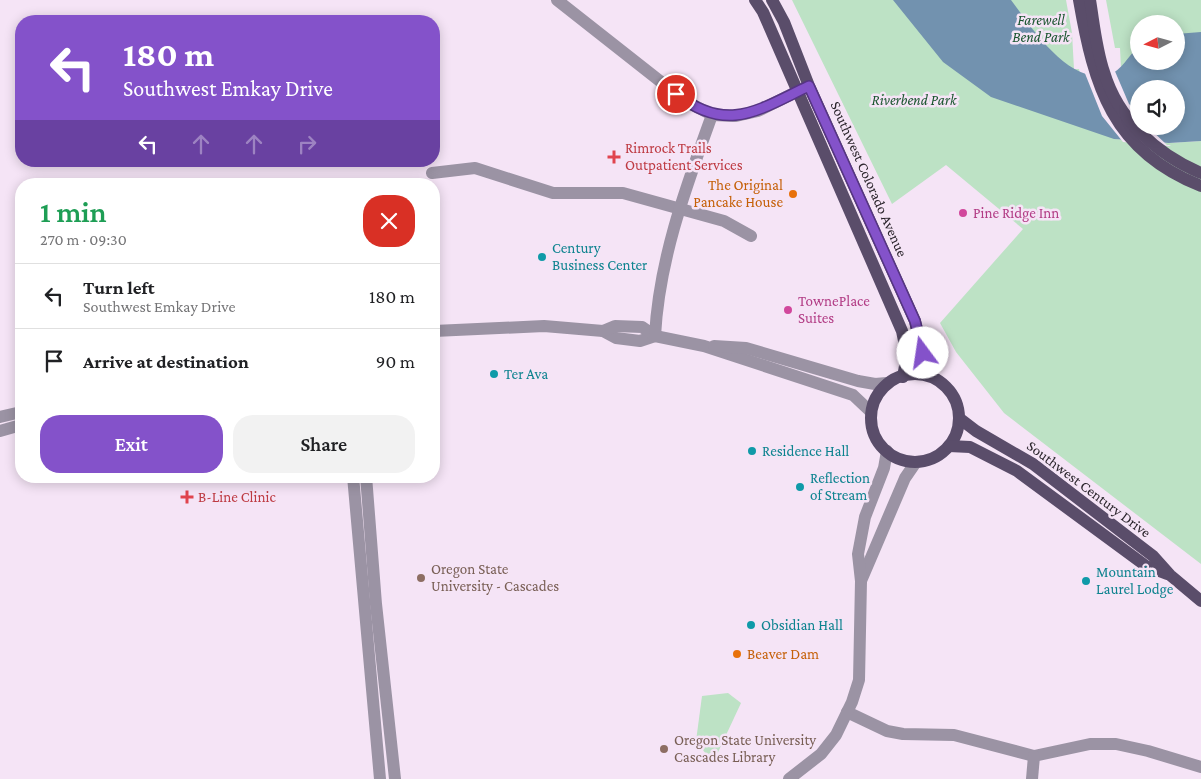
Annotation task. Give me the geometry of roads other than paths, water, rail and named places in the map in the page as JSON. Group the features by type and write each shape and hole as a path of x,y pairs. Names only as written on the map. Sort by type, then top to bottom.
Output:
{"main road":[{"name":"Southwest Colorado Avenue","path":"755,0 763,12 796,92 902,331 907,355 903,377"},
{"name":"Southwest Colorado Avenue","path":"772,0 784,22 809,86 915,321 927,375"},
{"path":"1079,0 1094,72 1102,96 1116,119 1152,158 1176,175 1201,186"},
{"path":"1090,0 1104,73 1124,113 1159,150 1201,174"},
{"path":"927,375 940,381 950,391 957,404 959,418 957,432 949,446 929,459 916,462 900,459 887,451 877,440 872,426 872,412 875,399 887,383 903,377 927,375"},
{"name":"Southwest Century Drive","path":"959,418 976,432 1033,464 1153,556 1170,575 1201,600"},
{"name":"Southwest Century Drive","path":"949,446 970,446 1016,471 1146,566 1170,575"}],"street":[{"path":"556,0 684,100 712,115 736,116 758,111 809,86"},
{"path":"655,336 657,295 680,208 712,115"},
{"path":"432,173 475,168 553,193 623,193 724,221 751,236"},
{"path":"440,331 544,326 603,331 615,326 642,327 655,336 704,346 853,395 872,412"},
{"path":"704,346 725,345 746,348 858,381 875,384 887,383"},
{"path":"0,417 15,413"},
{"path":"0,432 15,427"},
{"path":"789,779 826,748 836,735 859,680 861,581 858,554 865,517 884,468 887,451"},
{"path":"861,581 905,478 916,462"},
{"path":"354,483 380,779"},
{"path":"367,483 376,604 396,779"},
{"path":"847,712 887,731 904,734 954,735 1034,756 1090,744 1116,744 1148,750 1201,767"},
{"path":"1032,779 1034,756"}],"water":[{"path":"893,0 1011,0 1052,52 1080,72 1094,76 1113,73 1130,56 1130,70 1185,70 1185,33 1201,32 1201,141 1169,143 1114,139 991,97 943,62"}],"place":[{"name":"Rimrock Trails Outpatient Services","path":"614,157"},
{"name":"The Original Pancake House","path":"793,194"},
{"name":"Pine Ridge Inn","path":"963,213"},
{"name":"Century Business Center","path":"542,257"},
{"name":"TownePlace Suites","path":"788,310"},
{"name":"Ter Ava","path":"494,374"},
{"name":"Residence Hall","path":"752,451"},
{"name":"Reflection of Stream","path":"800,487"},
{"name":"B-Line Clinic","path":"187,497"},
{"name":"Oregon State University - Cascades","path":"421,578"},
{"name":"Mountain Laurel Lodge","path":"1086,581"},
{"name":"Obsidian Hall","path":"751,625"},
{"name":"Beaver Dam","path":"737,654"},
{"name":"Oregon State University Cascades Library","path":"664,749"}],"park label":[{"name":"Farewell Bend Park","path":"1041,28"},
{"name":"Riverbend Park","path":"914,100"}]}
